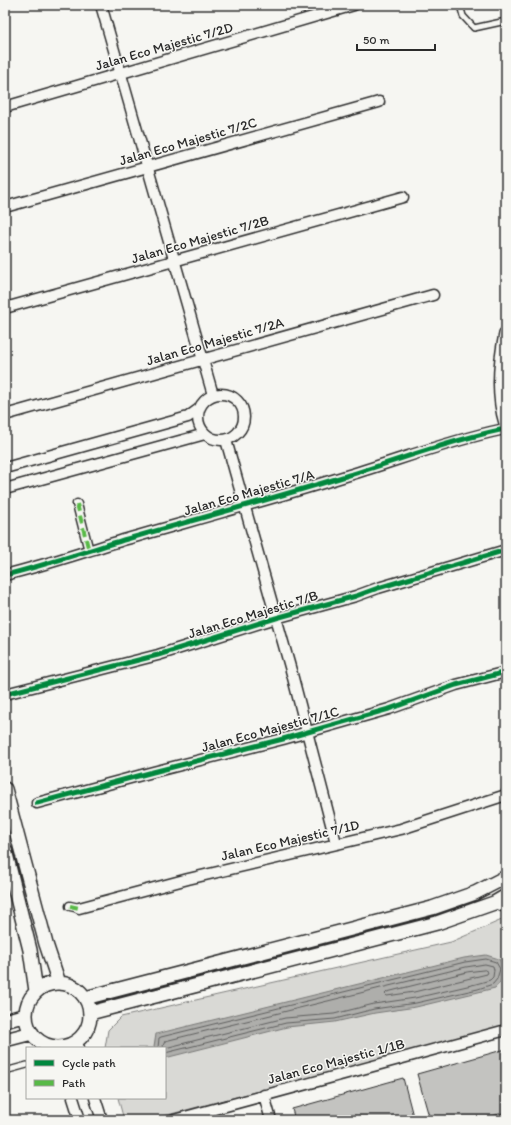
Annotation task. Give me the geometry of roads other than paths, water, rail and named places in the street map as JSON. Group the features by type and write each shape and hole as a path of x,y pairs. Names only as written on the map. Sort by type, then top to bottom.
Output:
{"street":[{"path":"102,5 213,395"},
{"name":"Jalan Eco Majestic 7/2D","path":"5,107 354,5"},
{"name":"Jalan Eco Majestic 7/2C","path":"5,207 379,102"},
{"name":"Jalan Eco Majestic 7/2B","path":"5,308 403,197"},
{"name":"Jalan Eco Majestic 7/2A","path":"5,414 433,295"},
{"path":"503,426 504,415 500,388 501,357 506,334"},
{"path":"5,468 188,417 199,409 207,398 213,395 228,395 235,398 241,404 245,418 243,426 233,437 226,440 215,440 205,434 199,425 199,409"},
{"name":"Jalan Eco Majestic 7/A","path":"5,575 245,507 503,426"},
{"path":"5,489 205,434"},
{"path":"226,440 276,618 336,843"},
{"path":"77,504 89,551"},
{"name":"Jalan Eco Majestic 7/B","path":"5,694 158,655 276,618 356,596 506,550"},
{"name":"Jalan Eco Majestic 7/1C","path":"37,803 389,709 455,685 506,672"},
{"path":"5,789 46,944 59,983"},
{"name":"Jalan Eco Majestic 7/1D","path":"75,907 336,843 401,829 506,795"},
{"path":"5,850 30,950 36,991"},
{"path":"85,998 432,908 475,893 506,877"},
{"path":"90,1013 437,923 500,905 506,896"},
{"path":"59,983 78,990 85,998 90,1013 89,1024 78,1044 57,1047 47,1045 38,1040 32,1033 27,1024 26,1015 27,1006 36,991 44,986 59,983"},
{"path":"5,1020 26,1015"},
{"name":"Jalan Eco Majestic 1/1B","path":"174,1120 506,1030"},
{"path":"5,1040 32,1033"},
{"path":"264,1095 271,1120"},
{"path":"73,1099 80,1120"},
{"path":"95,1099 102,1120"}],"lane":[{"path":"460,5 463,16 474,28 506,21"},
{"path":"5,1070 26,1065"}],"water":[{"path":"486,955 499,959 504,969 501,981 495,988 416,1007 375,1013 335,1022 287,1027 166,1058 166,1047 154,1047 156,1034 464,958"}]}
